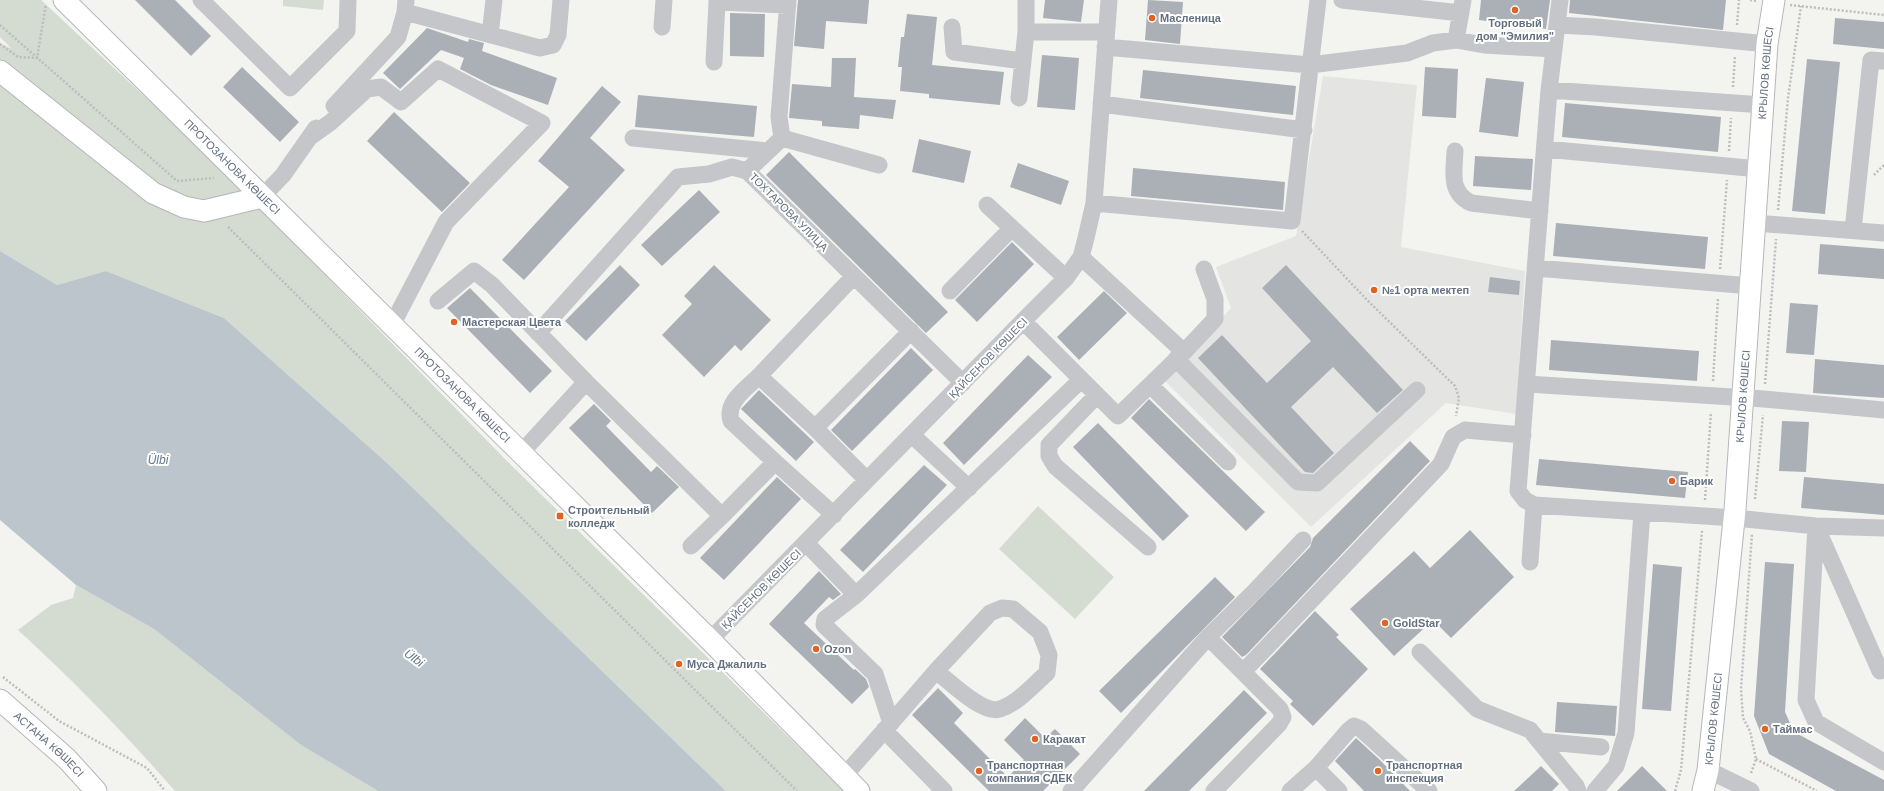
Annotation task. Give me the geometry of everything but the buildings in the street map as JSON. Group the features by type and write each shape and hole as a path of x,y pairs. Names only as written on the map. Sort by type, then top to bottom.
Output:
{"main road":[{"name":"ПРОТОЗАНОВА КӨШЕСІ","path":"55,2 262,196 710,640 859,791"},
{"name":"КРЫЛОВ КӨШЕСІ","path":"1704,791 1708,770 1734,518 1767,44 1773,2"},
{"path":"0,71 154,193 184,207 204,211 262,196"},
{"name":"АСТАНА КӨШЕСІ","path":"0,700 67,759 96,791"}],"street":[{"path":"201,0 290,88 347,31 348,0"},
{"path":"490,35 494,0"},
{"path":"262,196 283,175 325,116 398,37 405,6 490,35 540,48 553,45 558,35 561,0"},
{"path":"662,27 664,0"},
{"path":"1019,98 1026,32 1026,0"},
{"name":"ҚАЙСЕНОВ КӨШЕСІ","path":"710,640 1066,278 1081,257 1094,203 1109,0"},
{"path":"1094,203 1292,221 1304,130 1318,0"},
{"path":"1342,0 1462,7 1456,40"},
{"path":"1560,0 1549,90 1518,491 1525,500 1534,505 1734,518 1816,526 1884,528"},
{"path":"714,62 717,1 788,3 779,117 782,138 879,165"},
{"path":"1557,25 1767,44"},
{"path":"952,27 954,52 1023,60"},
{"path":"1026,32 1106,39 1310,65 1407,53 1433,43 1456,40 1484,45 1554,49"},
{"path":"1853,230 1871,60 1884,61"},
{"path":"310,137 331,122 367,89 381,87 401,102 438,69 542,123 446,222 392,325"},
{"path":"1549,90 1763,105"},
{"path":"1101,104 1304,130"},
{"path":"633,138 768,151"},
{"name":"ТОХТАРОВА УЛИЦА","path":"782,138 747,171 963,383"},
{"path":"1545,149 1759,169"},
{"path":"1455,151 1454,186 1460,198 1471,203 1540,211"},
{"path":"538,333 678,177 709,174 732,167 747,171"},
{"path":"987,205 1066,278"},
{"path":"1755,223 1884,233"},
{"path":"950,291 1012,228"},
{"path":"1081,257 1180,355 1298,482 1316,483 1417,390"},
{"path":"1023,321 1118,416 1215,319 1215,299 1204,268"},
{"path":"1536,268 1751,286"},
{"path":"438,301 474,271 492,285 586,382 722,516"},
{"path":"834,515 731,421 728,413 731,405 854,276"},
{"path":"815,428 911,331"},
{"path":"759,376 868,480"},
{"path":"944,791 887,726 875,674 824,625 825,619 856,595 1081,380"},
{"path":"521,453 586,382"},
{"path":"1526,384 1884,410"},
{"path":"1150,385 1228,462"},
{"path":"1097,395 1049,445 1049,456 1055,466 1148,547"},
{"path":"1244,672 1441,464 1453,437 1465,430 1523,435"},
{"path":"912,435 969,488"},
{"path":"691,546 775,462"},
{"path":"1530,562 1534,505"},
{"path":"1595,791 1616,766 1626,732 1642,512"},
{"path":"1816,526 1880,671"},
{"path":"1816,526 1806,700 1816,722 1884,762"},
{"path":"1081,787 1208,637 1254,592 1303,540"},
{"path":"806,543 856,595"},
{"path":"844,776 936,671 990,613 1002,608 1013,609 1040,632 1049,655 1047,673 1014,702 998,710 982,708 936,671"},
{"path":"1208,637 1280,709 1283,717 1279,724 1214,791"},
{"path":"1420,652 1477,709 1530,730 1576,786 1578,791"},
{"path":"1290,791 1316,768 1354,726 1361,729 1429,791"},
{"path":"1539,741 1601,747"},
{"path":"1316,768 1339,791"},
{"path":"1708,770 1751,791"}],"path":[{"path":"1750,0 1884,15"},
{"path":"38,58 55,2"},
{"path":"0,25 177,181 214,178"},
{"path":"0,44 18,57 38,58"},
{"path":"1292,221 1367,300 1455,386 1458,398 1453,437"},
{"path":"228,226 797,791"},
{"path":"3,677 59,721 147,768 165,791"},
{"path":"1756,759 1817,791"}],"shaded area":[{"path":"0,0 41,0 217,164 503,457 844,791 726,791 386,462 224,318 106,271 57,285 0,251 0,43 12,49 0,37"},
{"path":"283,0 324,0 323,10 283,6"},
{"name":"№1 орта мектеп","path":"1323,76 1417,85 1401,247 1525,271 1516,414 1446,403 1311,527 1164,380 1231,308 1216,267 1296,236"},
{"path":"1038,506 1114,577 1075,619 999,549"},
{"path":"76,585 154,629 301,745 378,791 175,791 99,708 18,630 51,605 73,598"}],"water":[{"name":"Ülbi","path":"0,251 57,285 106,271 224,318 386,462 726,791 378,791 301,745 154,629 76,585 0,520"}],"place":[{"name":"Торговый дом \"Эмилия\"","path":"1515,10"},
{"name":"Масленица","path":"1152,18"},
{"name":"№1 орта мектеп","path":"1374,290"},
{"name":"Мастерская Цвета","path":"454,322"},
{"name":"Барик","path":"1672,481"},
{"name":"Строительный колледж","path":"560,516"},
{"name":"GoldStar","path":"1385,623"},
{"name":"Ozon","path":"816,649"},
{"name":"Муса Джалиль","path":"679,664"},
{"name":"Таймас","path":"1765,729"},
{"name":"Каракат","path":"1035,739"},
{"name":"Транспортная компания СДЕК","path":"979,771"},
{"name":"Транспортная инспекция","path":"1378,771"}]}
